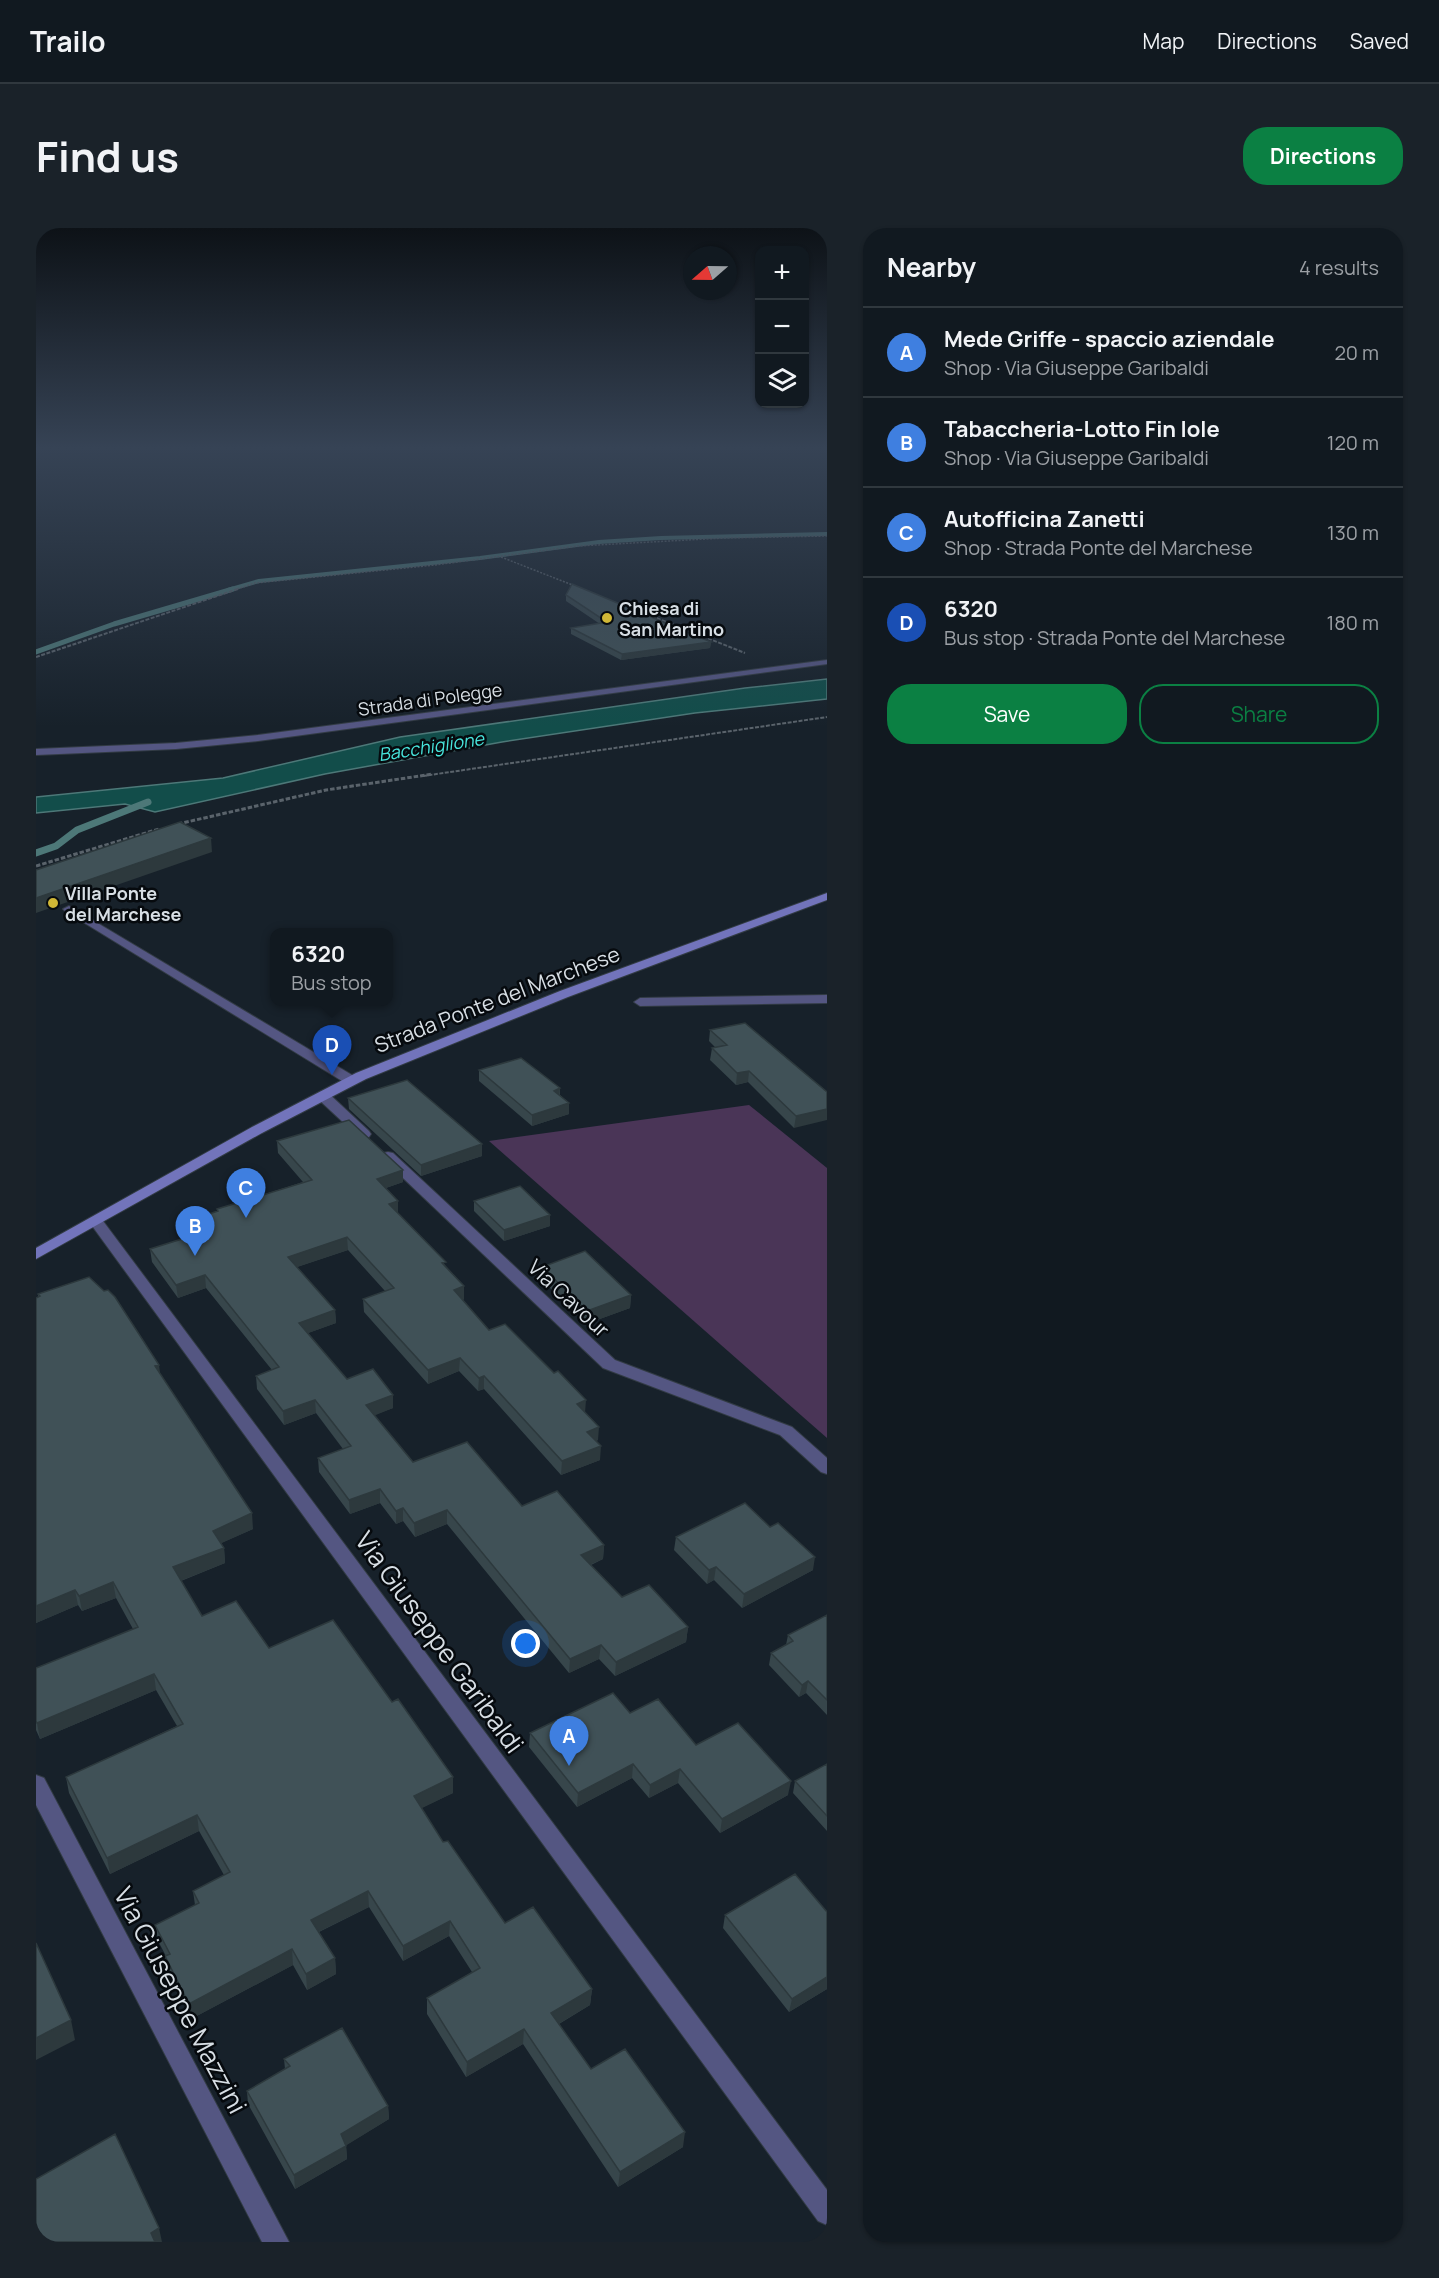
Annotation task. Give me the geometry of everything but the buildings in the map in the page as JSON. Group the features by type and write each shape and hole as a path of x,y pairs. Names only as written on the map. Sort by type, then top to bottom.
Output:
{"main road":[{"name":"Strada Ponte del Marchese","path":"36,1254 322,1095 352,1081 564,994 827,896"}],"street":[{"name":"Strada di Polegge","path":"36,752 176,746 258,738 827,662"},
{"path":"69,909 352,1081"},
{"path":"640,1002 827,999"},
{"name":"Via Cavour","path":"322,1095 609,1364 786,1431 827,1468"},
{"name":"Via Giuseppe Garibaldi","path":"95,1220 827,2212"},
{"name":"Via Giuseppe Mazzini","path":"36,1784 276,2242"}],"path":[{"path":"36,657 204,599 255,584 500,557 578,546 688,540"},
{"path":"500,557 582,589"},
{"path":"615,602 782,667"},
{"path":"178,824 326,790 827,717"},
{"path":"36,866 168,827"}],"shaded area":[{"path":"749,1105 827,1168 827,1438 489,1141"}],"water":[{"name":"Bacchiglione","path":"827,679 827,699 695,713 502,742 325,774 155,812 125,804 36,813 36,797 223,778 400,737 745,688"}],"waterway":[{"path":"228,590 259,581 630,540"},
{"path":"36,652 114,624 233,589"},
{"path":"36,853 56,846 77,830 148,802"}],"place":[{"name":"Chiesa di San Martino","path":"607,618"},
{"name":"Villa Ponte del Marchese","path":"53,903"},
{"name":"6320","path":"332,1075"},
{"name":"Autofficina Zanetti","path":"246,1218"},
{"name":"Tabaccheria-Lotto Fin Iole","path":"195,1256"},
{"name":"Mede Griffe - spaccio aziendale","path":"569,1766"}]}
